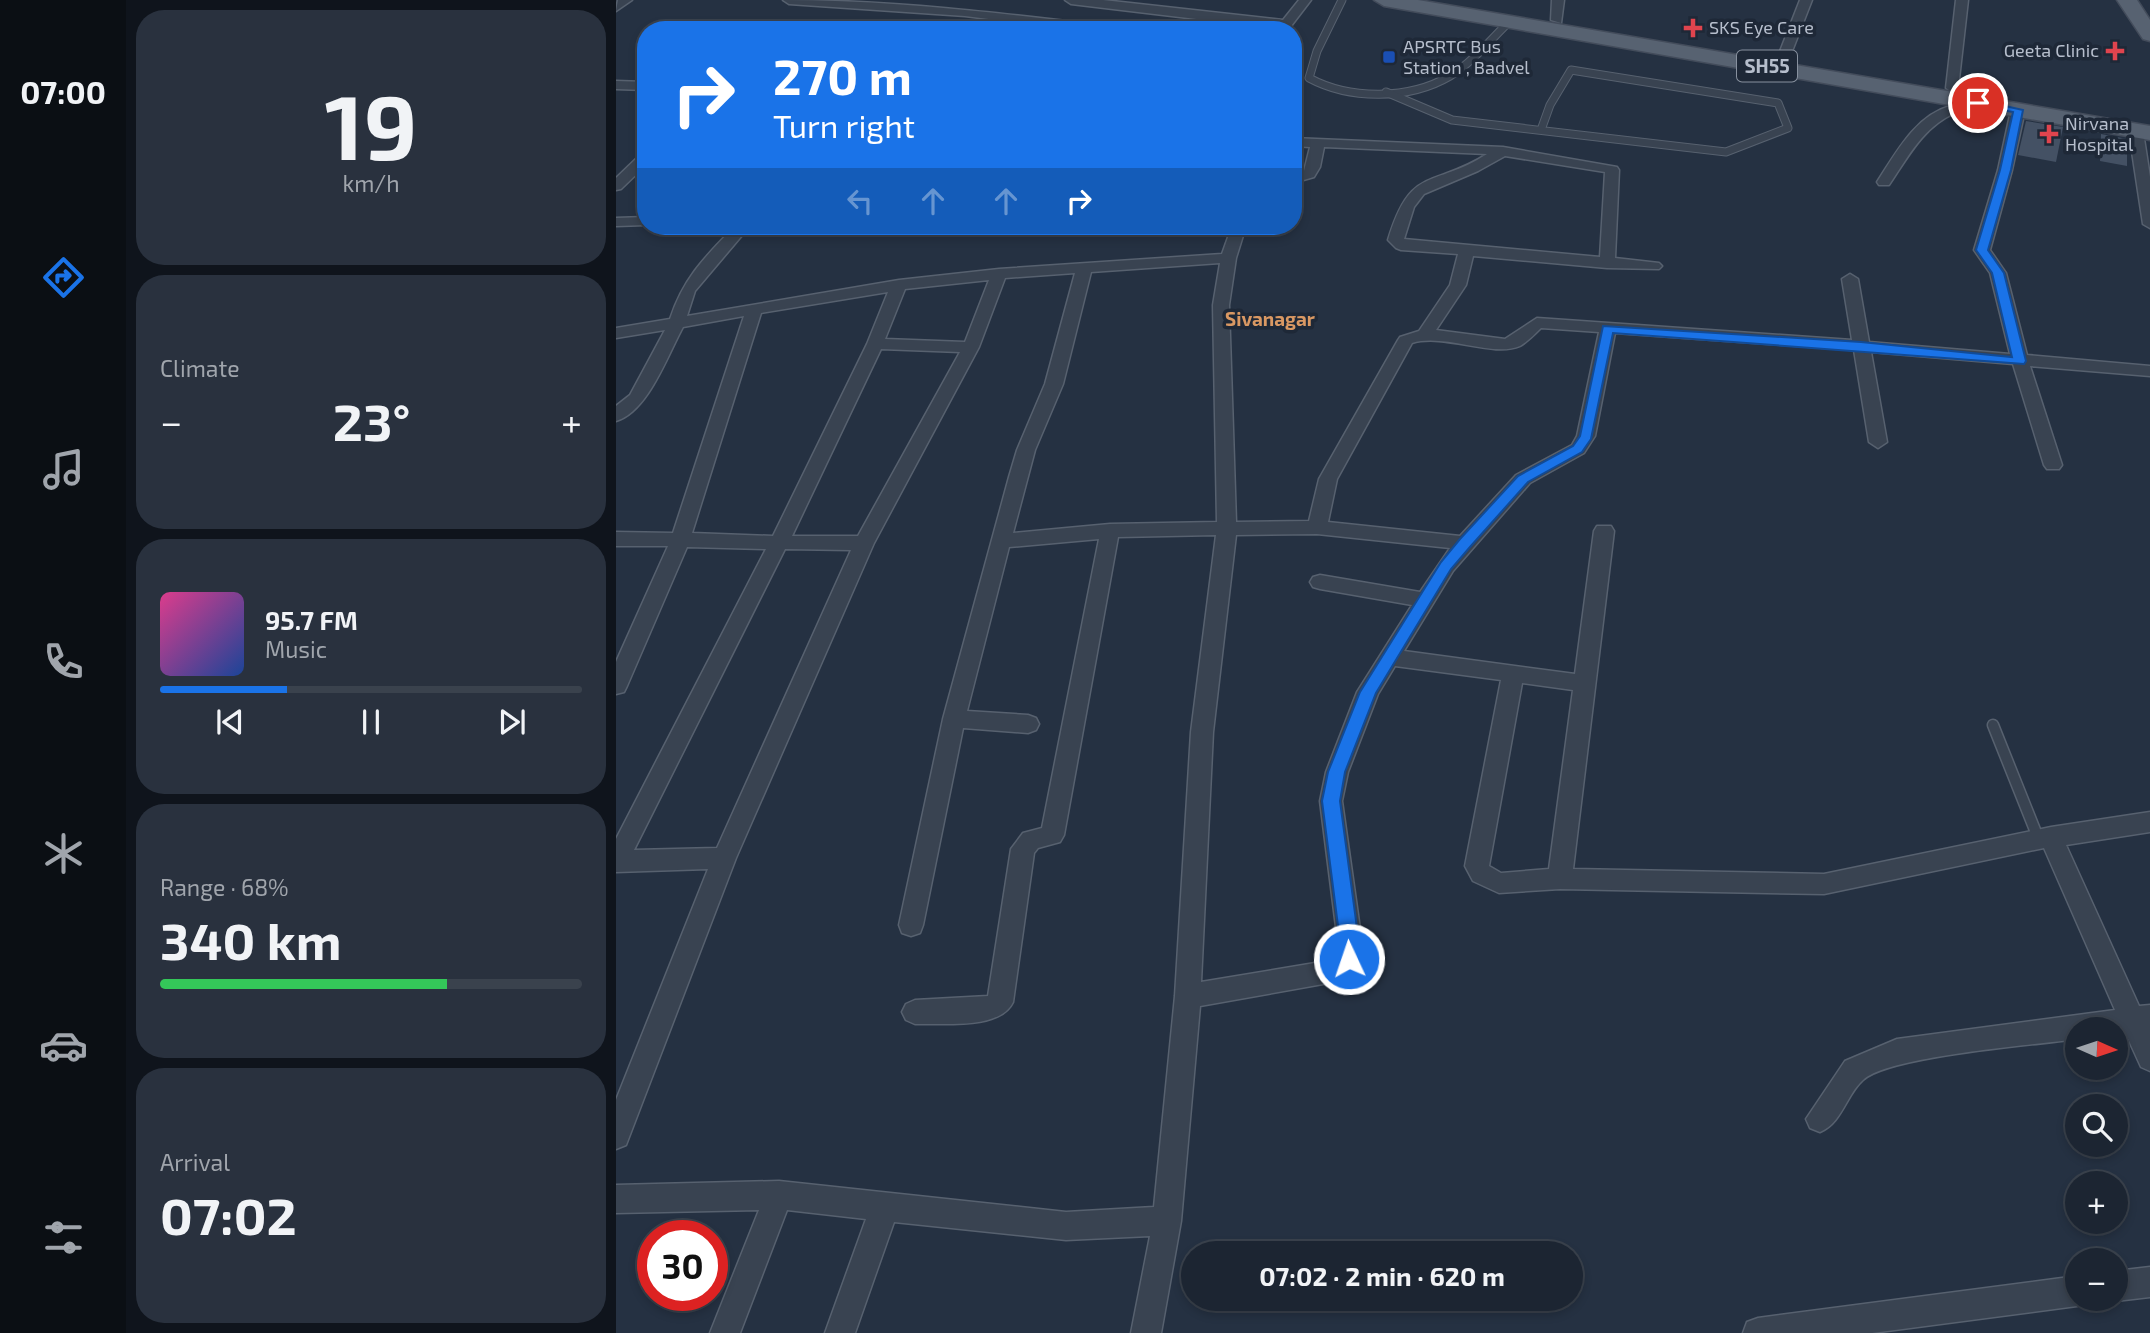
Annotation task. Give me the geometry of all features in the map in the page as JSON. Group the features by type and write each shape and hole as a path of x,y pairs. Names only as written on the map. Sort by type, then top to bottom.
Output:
{"main road":[{"name":"SH55","path":"1384,0 1953,99 2145,129"},
{"path":"1434,0 1558,10 1953,99 2145,129"},
{"path":"2127,0 2150,35"},
{"path":"2144,0 2150,9"}],"street":[{"path":"616,7 626,0"},
{"path":"789,0 1006,21"},
{"path":"961,17 975,0"},
{"path":"1071,0 1236,21"},
{"path":"1288,21 1304,0"},
{"path":"1783,59 1806,0"},
{"path":"1946,127 1953,99 1962,0"},
{"path":"616,85 637,86"},
{"path":"1884,181 1905,150 1953,99"},
{"path":"2018,110 2005,170 1982,250 1998,273 2020,361 2053,465"},
{"path":"2145,129 2150,224"},
{"path":"1302,142 1503,150 1612,170 1607,262"},
{"path":"1302,176 1309,174 1313,167 1318,143"},
{"path":"1503,150 1471,170 1422,186 1405,206 1396,240 1401,245 1654,265"},
{"path":"616,186 637,166"},
{"path":"616,222 637,222"},
{"path":"616,415 637,397 677,322 687,291 734,235"},
{"path":"1146,1333 1167,1221 1188,996 1202,732 1227,527 1221,306 1228,258 1236,235"},
{"path":"1425,334 1458,285 1466,250"},
{"path":"616,332 899,285 999,274 1228,258"},
{"path":"911,925 954,719 1026,450 1054,384 1084,268"},
{"path":"616,1135 724,858 864,543 971,347 999,274"},
{"path":"1850,279 1878,442"},
{"path":"724,858 617,861 778,544 875,344 899,285"},
{"path":"616,686 681,539 754,309"},
{"path":"1317,527 1328,479 1406,341 1425,334 1505,344 1515,342 1537,323 1861,346 2150,371"},
{"path":"1188,996 1340,970 1349,959 1350,943 1331,801 1337,772 1368,692 1446,566 1465,543 1523,479 1578,449 1586,436 1608,328"},
{"path":"875,344 971,347"},
{"path":"1001,541 1110,531 1317,527 1465,543"},
{"path":"915,1012 991,1009 1000,1002 1023,849 1031,839 1052,835 1110,531"},
{"path":"1560,879 1604,531"},
{"path":"616,539 778,544 864,543"},
{"path":"1320,582 1425,600"},
{"path":"1390,657 1586,684"},
{"path":"1513,675 1477,866 1481,874 1499,883 1560,879 1824,884 2045,838 2150,822"},
{"path":"954,719 1028,724"},
{"path":"2045,838 2085,918 2141,1018 2150,1058"},
{"path":"1820,1119 1854,1070 1897,1051 2141,1018"},
{"path":"616,1199 779,1195 1066,1226 1167,1221"},
{"path":"725,1333 779,1195"},
{"path":"840,1333 885,1205"},
{"path":"2128,1285 2150,1282"},
{"path":"1758,1333 2065,1293"}],"lane":[{"path":"1342,0 1317,51 1309,78 1322,87 1349,93 1386,92 1430,85 1451,75 1510,21"},
{"path":"1386,92 1452,120 1726,152 1788,128 1778,103 1571,70 1550,104 1541,130"},
{"path":"1993,725 2045,838"}],"building":[{"path":"2026,121 2063,127 2056,162 2018,155"},
{"path":"2101,134 2127,139 2127,166 2100,161"}],"place":[{"name":"SKS Eye Care","path":"1693,28"},
{"name":"Geeta Clinic","path":"2115,51"},
{"name":"APSRTC Bus Station , Badvel","path":"1389,57"},
{"name":"Nirvana Hospital","path":"2049,134"}],"district":[{"name":"Sivanagar","path":"1270,319"}],"route":[{"path":"1349,959 1350,943 1331,801 1337,772 1368,692 1446,566 1465,543 1523,479 1549,462 1578,449 1586,436 1608,328 1861,346 2020,361 1998,273 1982,250 1984,235 2005,170 2018,110 1978,103"}]}
